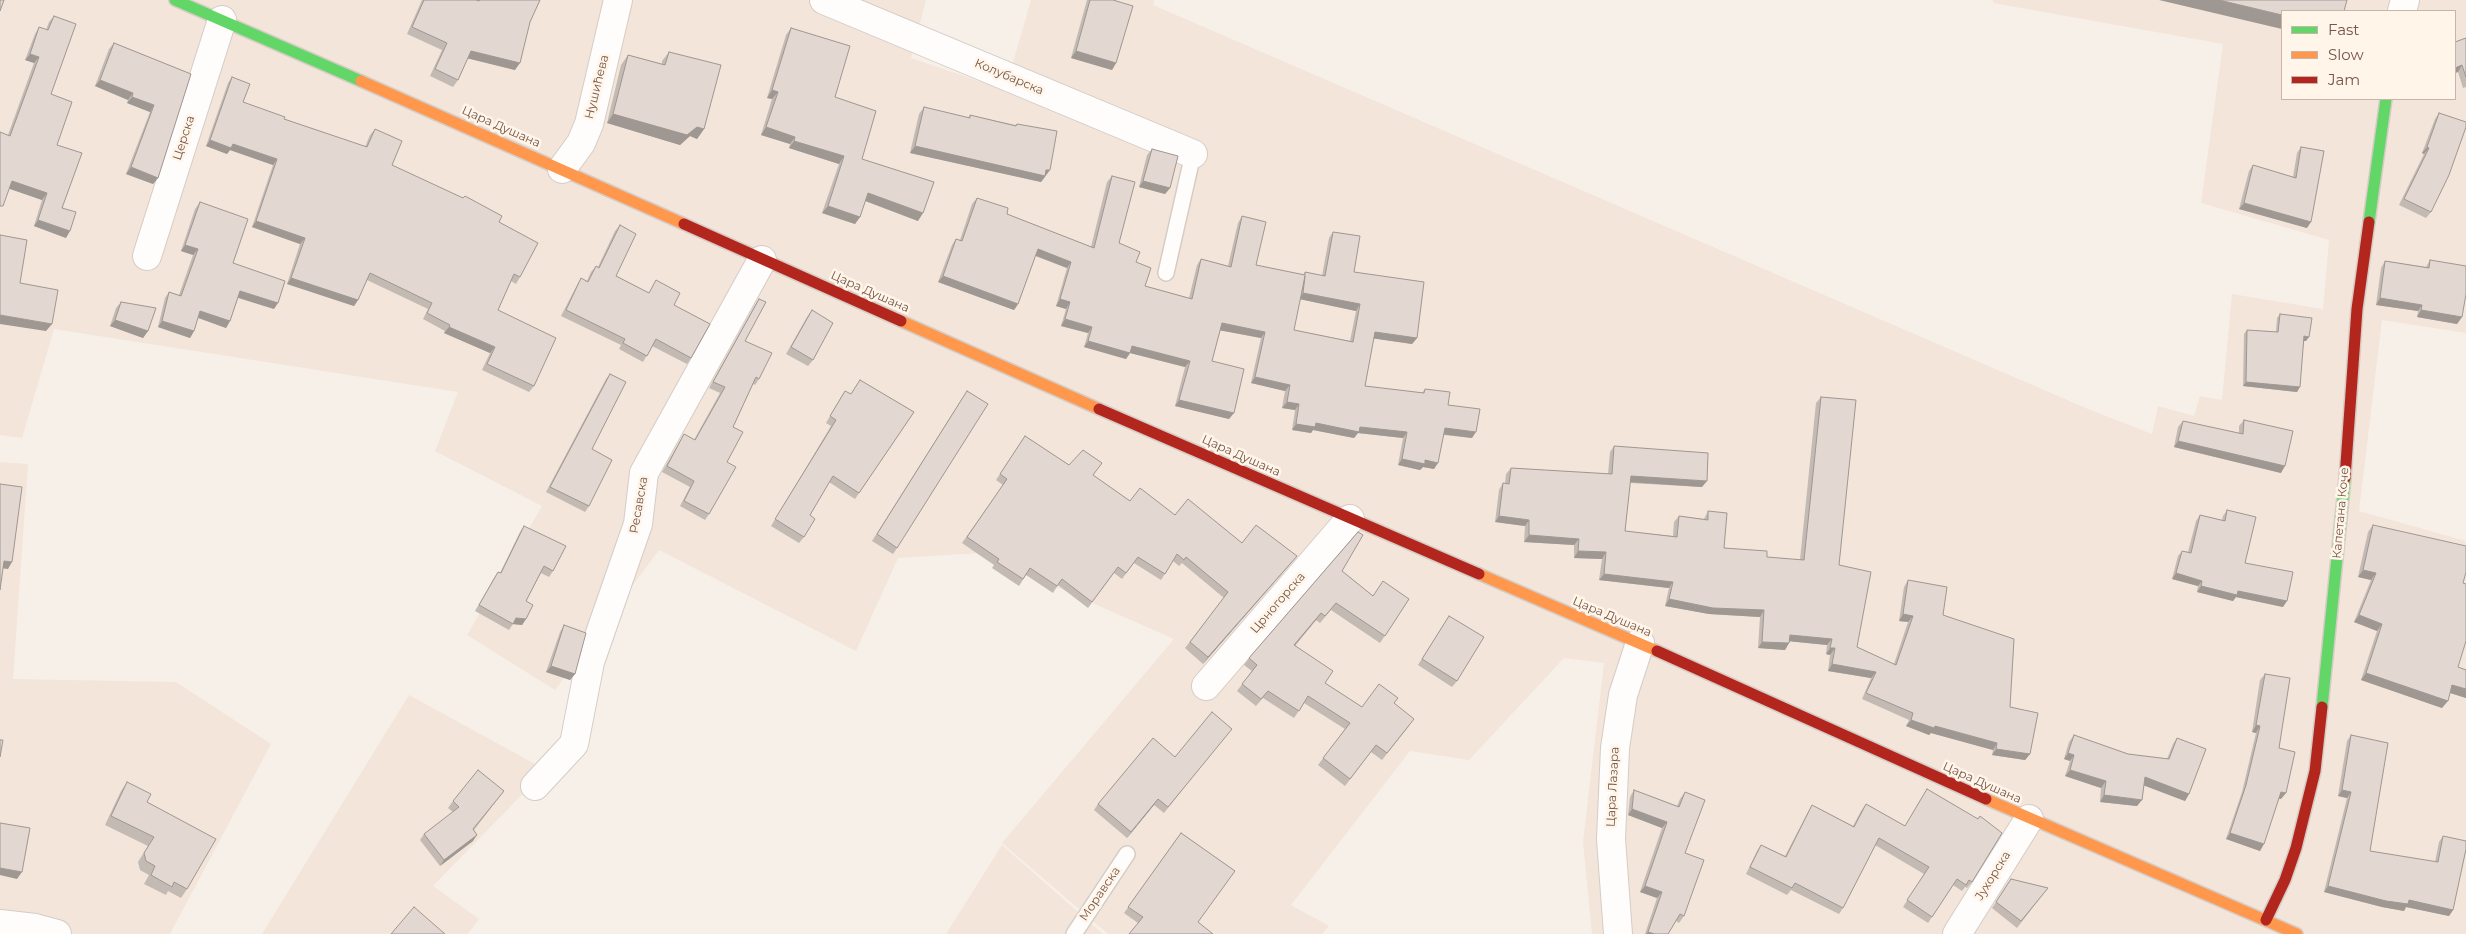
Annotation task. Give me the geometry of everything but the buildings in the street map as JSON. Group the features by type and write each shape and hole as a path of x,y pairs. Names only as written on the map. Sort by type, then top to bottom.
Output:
{"main road":[{"name":"Цара Душана","path":"175,0 562,169 762,260 1350,519 1640,643 2029,819 2297,934"},
{"name":"Капетана Коче","path":"2266,920 2291,864 2315,771 2342,518 2357,309 2386,100"}],"street":[{"name":"Нушићева","path":"562,169 582,143 589,124 618,0"},
{"name":"Колубарска","path":"824,0 1193,154"},
{"name":"Церска","path":"147,256 222,20"},
{"name":"Ресавска","path":"535,786 574,744 590,662 638,524 644,473 762,260"},
{"name":"Црногорска","path":"1206,686 1350,519"},
{"name":"Цара Лазара","path":"1618,934 1611,839 1615,748 1623,695 1640,643"},
{"name":"Јухорска","path":"1958,934 2029,819"},
{"path":"0,924 35,928 57,934"}],"lane":[{"path":"1166,273 1193,154"},
{"name":"Моравска","path":"1074,934 1127,854"}],"shaded area":[{"path":"0,0 926,0 911,58 1005,90 1031,0 1154,0 1153,5 2088,409 2152,434 2158,406 2194,416 2200,396 2222,400 2232,294 2323,309 2329,240 2201,203 2223,44 1993,3 1993,0 2466,0 2466,333 2382,320 2359,511 2466,541 2466,934 1592,934 1583,842 1604,663 1564,658 1469,760 1410,751 1291,905 1329,926 1322,934 1108,934 1002,843 1174,639 979,553 898,558 856,651 659,550 555,690 467,635 542,506 435,451 458,392 54,329 22,438 0,435"},
{"path":"0,462 28,464 13,679 176,682 271,744 170,934 0,934"},
{"path":"409,695 546,770 433,886 479,919 468,934 262,934"},
{"path":"1002,845 1103,934 946,934"}],"traffic: fast":[{"path":"175,0 361,81"},
{"path":"2369,222 2386,100"},
{"path":"2322,707 2345,478"}],"traffic: slow":[{"path":"361,81 684,224"},
{"path":"901,321 1099,409"},
{"path":"1479,574 1657,651"},
{"path":"1986,799 2297,934"}],"traffic: jam":[{"path":"2345,478 2357,309 2369,222"},
{"path":"684,224 901,321"},
{"path":"1099,409 1479,574"},
{"path":"1657,651 1986,799"},
{"path":"2266,920 2285,880 2296,848 2315,771 2322,707"}]}
